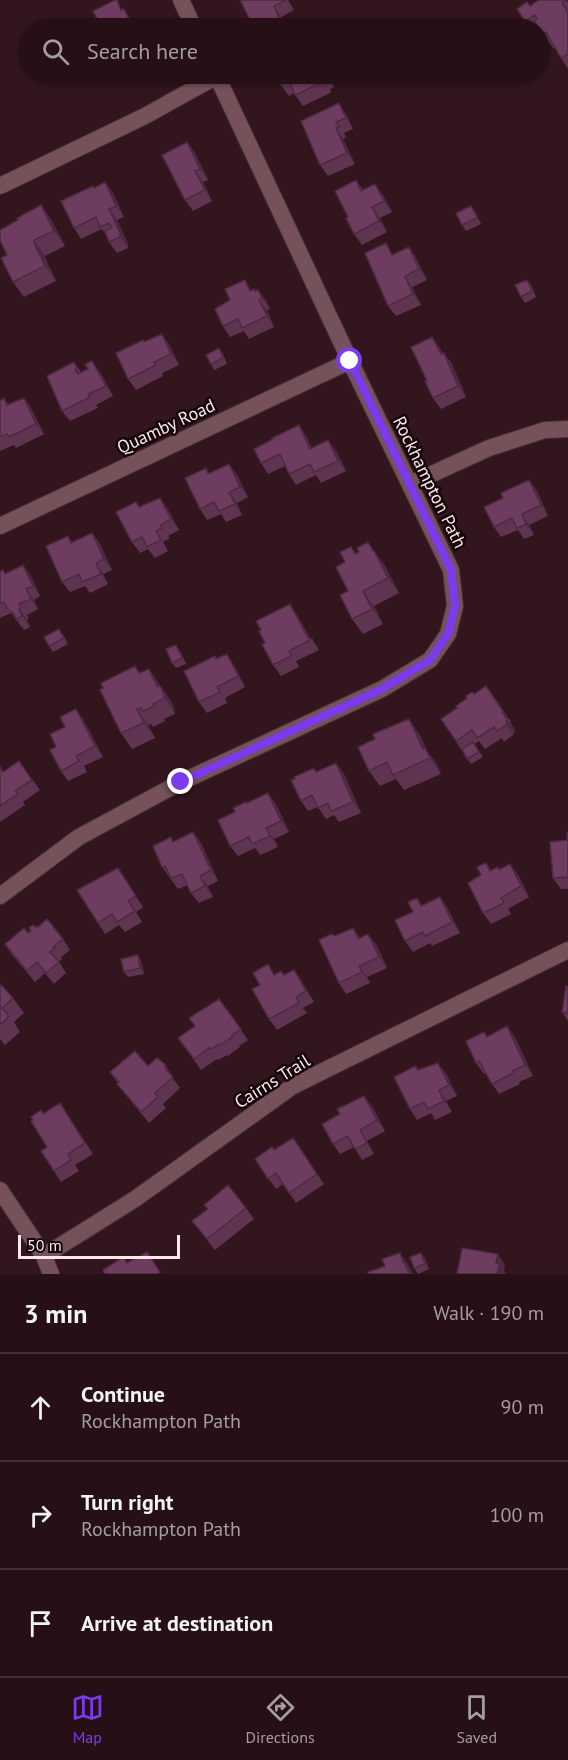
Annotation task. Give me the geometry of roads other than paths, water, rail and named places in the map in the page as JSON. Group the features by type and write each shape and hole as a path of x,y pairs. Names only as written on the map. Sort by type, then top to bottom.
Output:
{"street":[{"path":"181,0 189,18"},
{"path":"0,186 145,116 201,84"},
{"name":"Rockhampton Path","path":"0,896 79,837 181,782 382,689 430,660 448,634 455,606 451,570 350,361 221,84"},
{"name":"Quamby Road","path":"0,526 350,361"},
{"path":"410,484 489,448 545,430 568,429"},
{"name":"Cairns Trail","path":"44,1256 135,1199 293,1086 568,950"},
{"path":"0,1190 44,1256 51,1274"}]}
